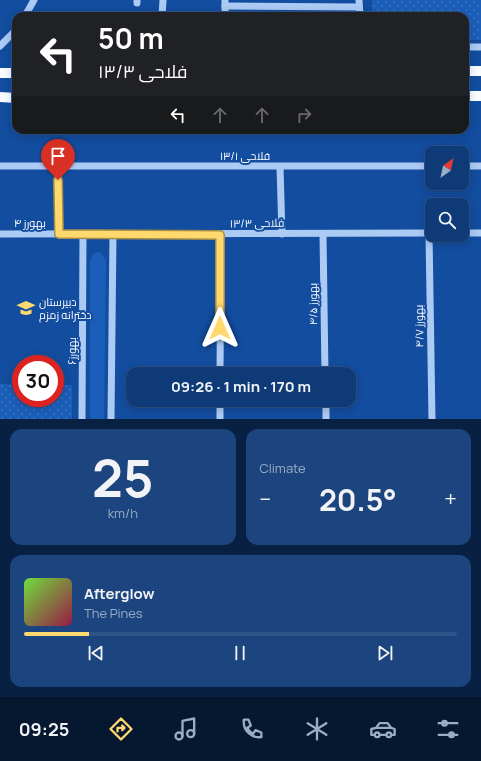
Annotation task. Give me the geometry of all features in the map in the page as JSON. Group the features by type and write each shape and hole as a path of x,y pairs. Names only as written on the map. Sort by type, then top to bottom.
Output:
{"main road":[{"path":"469,71 481,71"},
{"path":"0,73 12,73"},
{"path":"469,96 481,96"},
{"path":"0,98 12,98"}],"street":[{"path":"27,12 34,0"},
{"path":"162,12 163,0"},
{"path":"225,3 359,4"},
{"path":"0,46 12,34"},
{"path":"469,48 481,47"},
{"name":"فلاحی ۱۳/۱","path":"0,166 425,166"},
{"path":"469,166 481,166"},
{"path":"58,167 59,234"},
{"path":"280,167 282,234"},
{"path":"469,233 481,233"},
{"name":"بهورز ۴","path":"0,234 59,234"},
{"name":"فلاحی ۱۳/۳","path":"59,234 425,234"},
{"name":"بهورز۶","path":"82,419 83,234"},
{"path":"111,419 112,234"},
{"name":"بهورز ۴/۵","path":"323,234 326,367"},
{"path":"220,235 220,367"},
{"name":"بهورز ۴/۷","path":"431,242 432,419"},
{"path":"220,407 220,419"},
{"path":"326,407 326,419"}],"shaded area":[{"path":"372,0 481,0 481,40 469,40 469,12 372,12"},
{"path":"97,252 101,253 106,260 104,419 91,419 90,416 90,260 93,254"},
{"path":"0,384 12,385 12,407 64,407 64,385 72,385 72,419 0,419"}],"place":[{"name":"دبیرستان دخترانه زمزم","path":"26,308"}],"route":[{"path":"58,180 59,234 220,235 220,328"}]}
